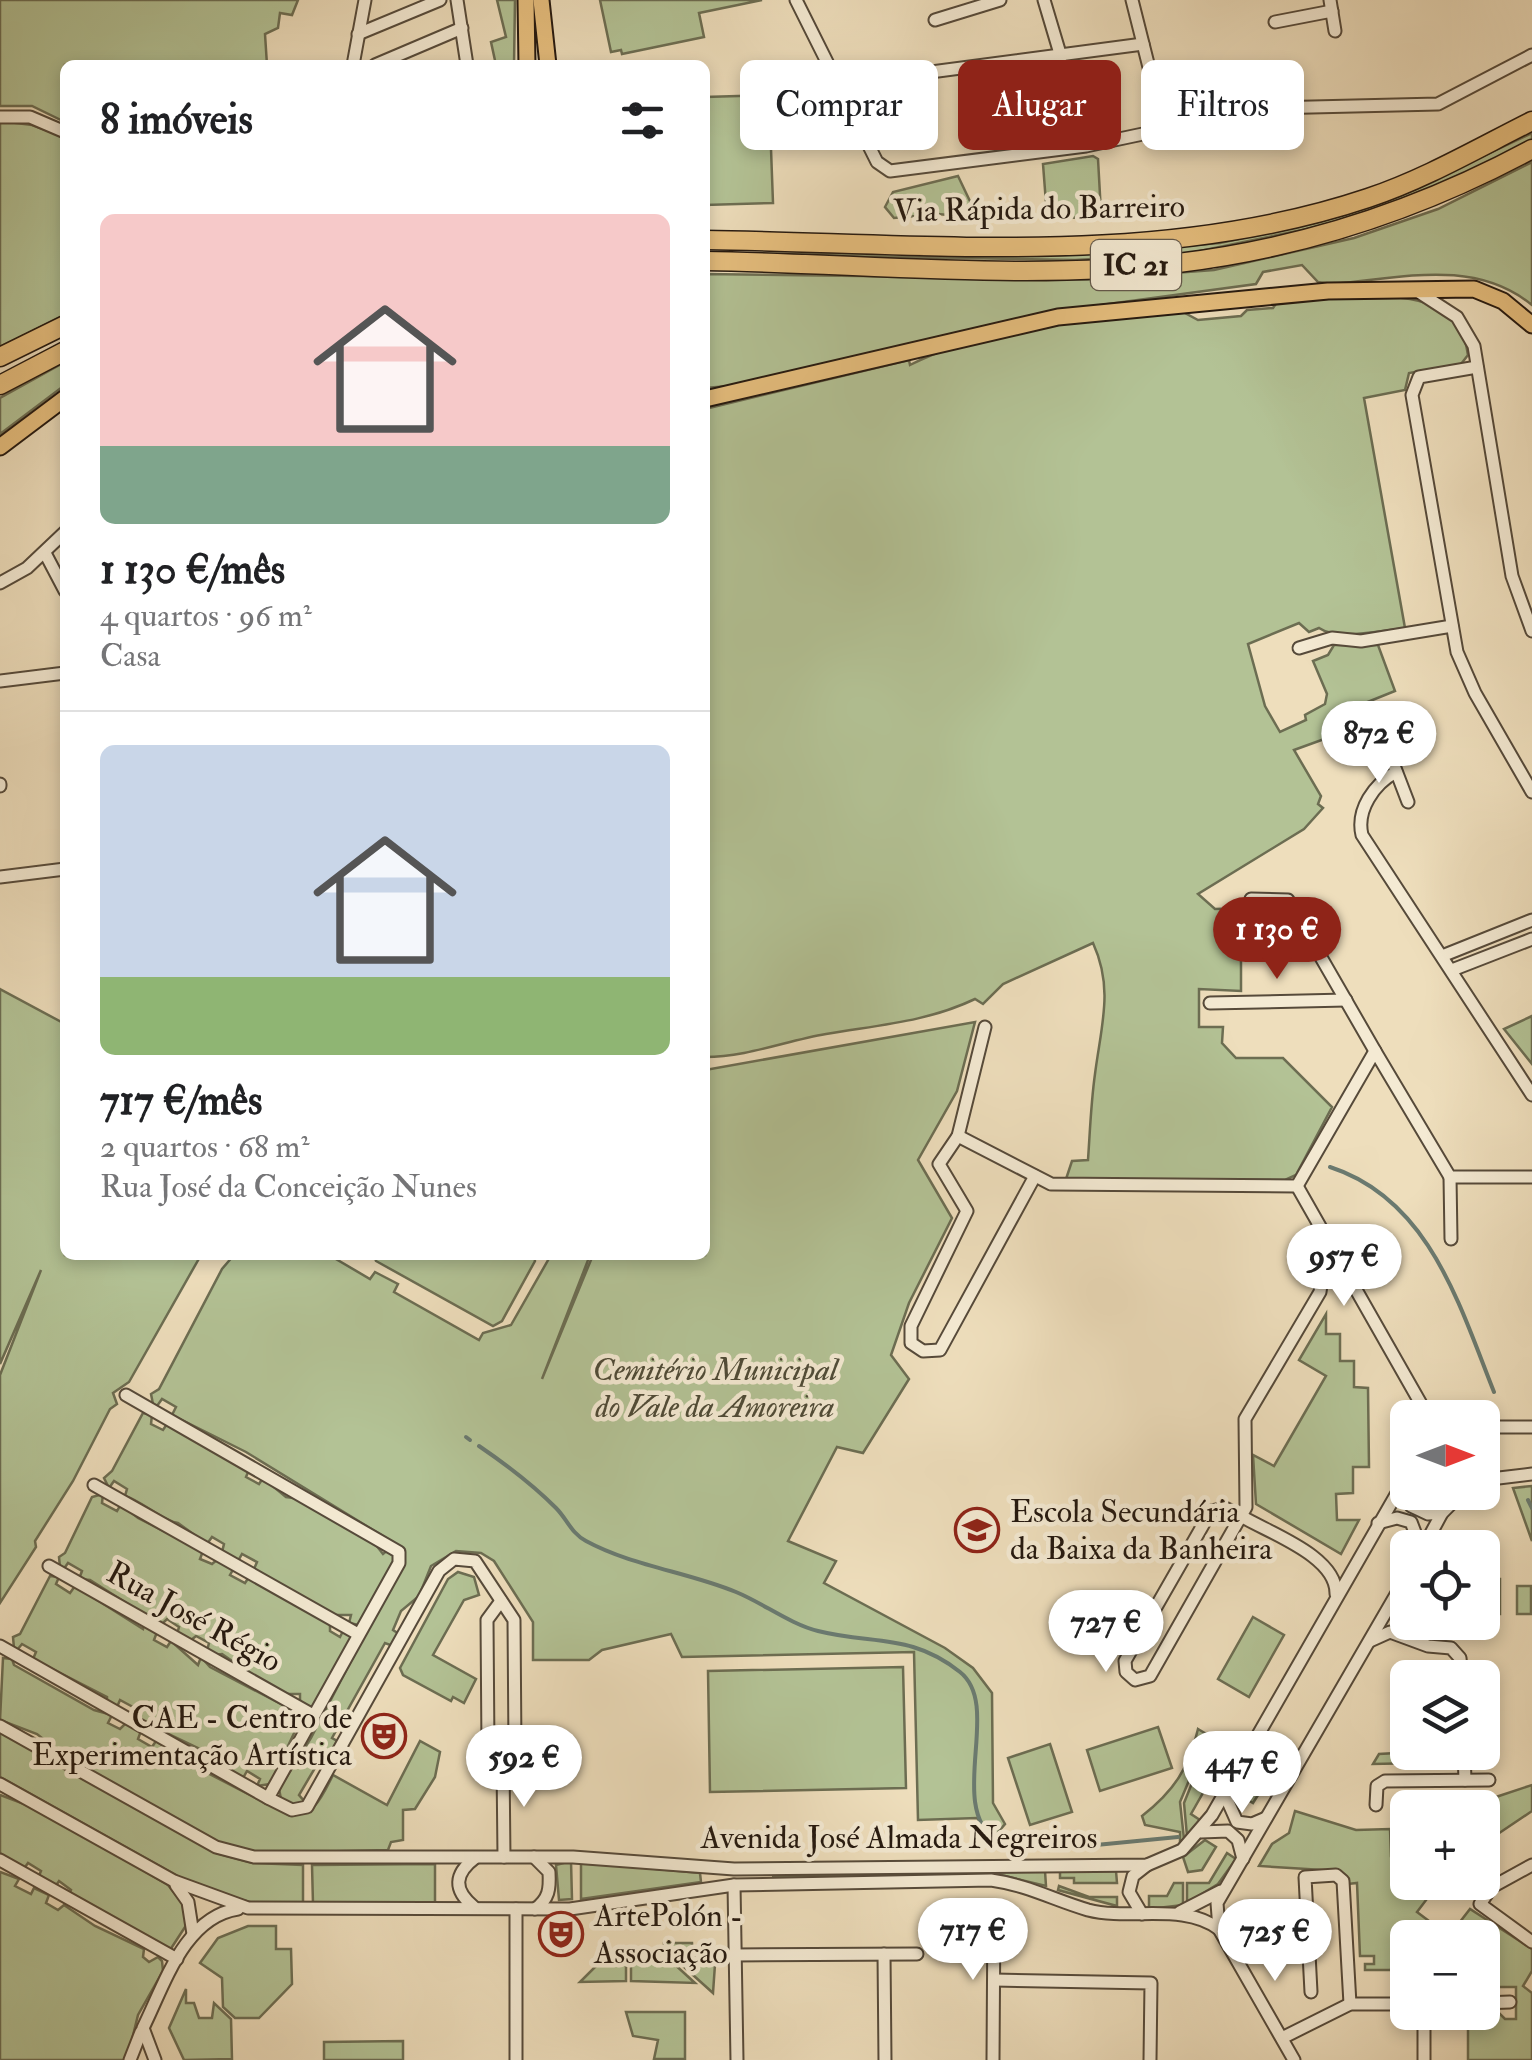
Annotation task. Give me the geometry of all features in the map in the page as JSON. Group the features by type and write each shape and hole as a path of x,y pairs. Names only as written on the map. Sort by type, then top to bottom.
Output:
{"highway":[{"name":"Via Rápida do Barreiro","path":"710,240 1050,245 1138,242 1235,231 1368,198 1422,177 1532,121"},
{"name":"Via Rápida do Barreiro","path":"710,262 998,267 1175,263 1250,252 1366,222 1455,187 1532,149"},
{"path":"0,357 60,327"},
{"path":"0,385 60,354"}],"main road":[{"path":"526,0 527,60"},
{"path":"542,0 548,60"},
{"path":"710,397 1058,317 1404,286 1474,288 1504,301 1532,325"},
{"path":"0,447 60,402"}],"street":[{"path":"353,60 365,0"},
{"path":"358,34 440,0"},
{"path":"457,0 466,60"},
{"path":"796,0 827,60"},
{"path":"936,20 1000,0"},
{"path":"1044,0 1061,57"},
{"path":"1132,0 1146,60"},
{"path":"1275,22 1331,6 1335,31"},
{"path":"386,60 462,28"},
{"path":"938,72 1142,44"},
{"path":"1304,107 1438,104 1532,55"},
{"path":"0,116 30,117 60,130"},
{"path":"872,150 878,162 890,171 1086,146 1141,133"},
{"path":"1404,286 1437,300 1456,316 1469,335 1512,576 1532,631"},
{"path":"1477,367 1419,377 1412,390 1452,626 1474,693 1532,792"},
{"path":"0,582 45,553 60,537"},
{"path":"45,553 60,582"},
{"path":"1299,648 1332,638 1361,641 1452,626"},
{"path":"0,681 60,674"},
{"path":"1390,755 1408,802"},
{"path":"1396,772 1380,783 1364,807 1360,828 1532,1095"},
{"path":"0,877 60,870"},
{"path":"1251,899 1288,900 1450,1177 1450,1239"},
{"path":"1442,956 1532,920"},
{"path":"1452,970 1532,939"},
{"path":"1210,1002 1346,1000"},
{"path":"984,1027 958,1136 939,1164 966,1211 911,1326 911,1343 923,1351 940,1350 1035,1176"},
{"path":"1298,1186 1375,1051"},
{"path":"958,1136 1051,1184 1298,1186"},
{"path":"1450,1177 1532,1177"},
{"path":"1298,1186 1421,1400"},
{"path":"1322,1278 1320,1292 1245,1420 1246,1507 1241,1516 1150,1676 1135,1680 1126,1672 1124,1661 1211,1510 1225,1508 1241,1516 1323,1564 1335,1581 1336,1594"},
{"path":"126,1395 396,1548 399,1563 268,1798"},
{"path":"1500,1427 1532,1427"},
{"path":"1500,1478 1532,1474"},
{"path":"94,1485 358,1634"},
{"name":"Avenida José Almada Negreiros","path":"0,1726 198,1838 234,1853 269,1859 534,1857 734,1869 1147,1865 1182,1850 1201,1832 1390,1502"},
{"path":"1417,1510 1442,1513"},
{"path":"1432,1530 1445,1510"},
{"path":"1378,1523 1397,1518 1411,1522 1414,1530"},
{"path":"1323,1564 1344,1566 1358,1556"},
{"path":"0,1646 292,1810 307,1807 439,1571 454,1560 474,1561 514,1620 516,1749 503,1763 504,1858"},
{"name":"Rua José Régio","path":"48,1566 313,1716"},
{"path":"502,1602 488,1614 487,1638 488,1749 503,1763"},
{"path":"1219,1929 1217,1903 1224,1889 1390,1606"},
{"path":"1370,1640 1390,1632"},
{"path":"1415,1640 1456,1651 1458,1660"},
{"path":"1465,1770 1465,1780"},
{"path":"1376,1805 1376,1789 1381,1782 1489,1780"},
{"name":"Avenida José Almada Negreiros","path":"0,1784 174,1881 248,1908 570,1909 734,1884 991,1880 1027,1885 1090,1910 1170,1915"},
{"path":"1224,1795 1237,1822 1252,1824 1268,1816"},
{"path":"1201,1832 1228,1831 1238,1840 1244,1859"},
{"path":"534,1857 549,1872 550,1884 548,1895 535,1909"},
{"path":"474,1907 462,1897 458,1879 462,1868 475,1858"},
{"path":"0,1860 177,1960"},
{"path":"1143,1914 1129,1892 1132,1876 1147,1865"},
{"path":"1532,1865 1492,1886 1480,1904 1532,1942"},
{"path":"1312,1992 1305,1876 1336,1876 1342,1881 1350,2004"},
{"path":"174,1881 188,1902 193,1934"},
{"path":"734,1884 737,2060"},
{"path":"1170,1915 1224,1889"},
{"path":"993,2060 994,1906"},
{"path":"130,2060 193,1934 227,1911 248,1908"},
{"path":"516,1909 516,2060"},
{"path":"1170,1915 1207,1920 1219,1929 1294,2060"},
{"path":"884,1954 885,2060"},
{"path":"735,1955 917,1954"},
{"path":"994,1980 1151,1983 1150,2060"},
{"path":"1500,2002 1510,2002"},
{"path":"1282,2038 1350,2004 1390,2004"},
{"path":"143,2028 155,2060"},
{"path":"1424,2030 1424,2060"}],"green space":[{"path":"0,0 298,0 292,15 280,13 278,28 265,34 267,60 60,60 60,120 32,106 0,106"},
{"path":"497,0 515,0 514,60 495,60 491,42 506,37"},
{"path":"600,0 762,0 699,13 704,37 622,54 621,50 611,52"},
{"path":"740,96 740,150 771,150 773,203 710,205 710,97"},
{"path":"0,121 32,125 60,135 60,317 0,347"},
{"path":"1532,133 1532,141 1469,173 1346,221 1185,254 1075,260 710,254 1095,253 1220,243 1312,223 1398,196"},
{"path":"1093,156 1098,159 1101,213 1096,219 1047,216 1043,164"},
{"path":"1532,162 1532,305 1510,290 1462,276 1411,276 1334,284 1318,282 1302,265 1263,272 1256,284 1042,313 710,388 710,274 1094,279 1214,270 1354,238 1438,209"},
{"path":"958,176 978,218 938,214 894,218 885,207 893,192"},
{"path":"1385,296 1422,302 1452,319 1462,334 1468,355 1461,364 1409,373 1405,390 1364,398 1405,628 1348,634 1319,628 1309,632 1299,623 1248,644 1265,706 1280,732 1306,720 1305,715 1325,704 1327,694 1313,661 1328,655 1334,645 1378,645 1395,691 1365,703 1368,712 1349,720 1352,729 1294,750 1321,796 1318,804 1323,808 1304,829 1198,894 1215,909 1247,908 1247,904 1282,908 1307,944 1307,950 1276,950 1275,945 1263,945 1263,929 1253,928 1253,950 1241,951 1241,991 1199,989 1199,1027 1223,1027 1222,1043 1236,1058 1283,1058 1332,1107 1296,1175 1285,1180 1066,1179 1072,1161 1088,1160 1104,1008 1103,976 1093,943 1003,984 983,1004 975,999 920,1018 710,1057 710,408 909,360 910,365 975,340 1009,332 1183,312 1198,320 1241,316 1247,310 1273,308 1277,302"},
{"path":"60,365 60,389 0,434 0,398"},
{"path":"0,989 60,1021 60,1260 198,1260 129,1382 113,1393 117,1404 110,1409 73,1481 35,1541 36,1547 0,1603 0,1375 41,1270 0,1364"},
{"path":"1532,1016 1532,1064 1504,1029"},
{"name":"Cemitério Municipal do Vale da Amoreira","path":"975,1022 957,1091 918,1160 952,1218 909,1303 891,1355 909,1379 863,1453 837,1447 788,1541 836,1561 824,1583 945,1648 973,1668 992,1693 993,1803 1005,1824 993,1838 977,1818 918,1820 914,1652 682,1657 671,1634 602,1650 589,1660 533,1660 533,1622 494,1561 481,1553 456,1551 431,1566 419,1596 401,1611 393,1630 399,1634 393,1646 385,1643 332,1738 339,1742 332,1754 325,1751 299,1795 305,1802 297,1807 281,1799 279,1789 311,1738 403,1561 404,1549 246,1452 172,1415 176,1407 162,1399 157,1406 153,1404 151,1394 159,1389 222,1269 230,1260 338,1260 370,1279 375,1272 398,1284 394,1292 479,1340 483,1333 511,1325 548,1260 588,1260 542,1379 591,1260 710,1260 710,1069"},
{"path":"376,1261 535,1261 502,1321 493,1326"},
{"path":"1326,1314 1326,1334 1340,1334 1340,1361 1354,1361 1354,1387 1368,1388 1369,1467 1353,1467 1353,1493 1336,1494 1337,1520 1359,1520 1341,1554 1256,1504 1253,1455 1274,1466 1326,1376 1299,1360"},
{"path":"143,1413 152,1415 151,1424 163,1430 167,1424 249,1470 246,1477 259,1484 263,1478 286,1497 301,1499 376,1545 383,1554 389,1549 396,1560 359,1625 349,1623 351,1615 333,1615 254,1569 257,1562 242,1554 238,1561 222,1552 224,1544 212,1537 207,1544 178,1523 125,1496 127,1489 114,1481 109,1488 104,1478 112,1471"},
{"path":"1532,1486 1532,1541 1513,1488"},
{"path":"103,1494 102,1503 117,1511 121,1504 138,1518 203,1551 200,1559 212,1564 218,1559 234,1568 230,1575 245,1583 249,1577 330,1622 330,1631 340,1637 344,1629 352,1637 313,1707 300,1704 300,1694 280,1694 222,1654 207,1651 209,1643 196,1636 190,1641 177,1634 179,1627 167,1619 161,1625 90,1580 79,1579 82,1571 68,1563 63,1570 60,1567 59,1557 65,1553 92,1497"},
{"path":"458,1572 474,1577 479,1595 464,1600 433,1655 476,1679 464,1703 453,1697 451,1701 403,1675 400,1668 448,1579"},
{"path":"50,1576 59,1577 56,1584 70,1593 75,1586 143,1629 144,1624 157,1632 154,1640 167,1647 171,1641 198,1665 201,1657 210,1667 302,1715 301,1731 296,1729 270,1784 257,1786 260,1779 247,1771 243,1778 198,1748 160,1730 164,1725 154,1719 147,1724 130,1715 133,1707 120,1700 117,1707 107,1702 107,1697 33,1659 36,1652 22,1644 17,1650 14,1648 13,1637 20,1634"},
{"path":"1517,1586 1531,1586 1531,1614 1517,1614"},
{"path":"1253,1617 1284,1635 1249,1697 1218,1679"},
{"path":"3,1658 12,1659 14,1665 94,1710 112,1715 108,1723 120,1729 126,1723 141,1731 138,1739 152,1747 156,1741 192,1765 289,1815 311,1809 333,1775 387,1805 420,1741 440,1752 435,1777 415,1809 403,1810 403,1840 391,1842 388,1850 262,1853 222,1844 66,1757 37,1734 0,1720"},
{"path":"903,1667 906,1788 710,1792 708,1671"},
{"path":"1158,1727 1172,1768 1100,1791 1087,1750"},
{"path":"1198,1729 1208,1735 1180,1802 1184,1839 1180,1842 1180,1832 1145,1825 1142,1816 1179,1778"},
{"path":"0,1732 216,1853 253,1863 303,1865 303,1904 250,1902 201,1889 0,1777"},
{"path":"1211,1736 1229,1747 1191,1814 1200,1820 1187,1836 1184,1803"},
{"path":"1050,1744 1072,1812 1030,1825 1008,1758"},
{"path":"1390,1753 1390,1764 1373,1764 1379,1754"},
{"path":"1248,1763 1260,1770 1265,1784 1253,1803 1233,1791"},
{"path":"1532,1785 1532,1811 1500,1833 1500,1796"},
{"path":"0,1795 40,1810 168,1885 183,1904 187,1924 170,1950 69,1895 71,1890 59,1881 55,1887 38,1878 41,1871 28,1863 23,1870 0,1853"},
{"path":"1295,1811 1356,1830 1390,1829 1390,1900 1426,1900 1417,1912 1428,1920 1390,1920 1390,1970 1365,1970 1365,1964 1374,1964 1374,1956 1360,1956 1357,1883 1348,1884 1339,1871 1259,1866 1272,1844 1289,1833"},
{"path":"1205,1840 1216,1847 1202,1870 1188,1872 1183,1857"},
{"path":"1227,1853 1236,1859 1218,1884 1187,1903 1187,1883 1209,1883"},
{"path":"571,1861 572,1899 559,1900 556,1865"},
{"path":"581,1862 700,1873 701,1882 581,1899"},
{"path":"435,1864 435,1902 313,1904 312,1865"},
{"path":"1045,1871 1046,1886 1001,1875 772,1876"},
{"path":"1060,1871 1116,1871 1117,1883 1074,1883 1074,1878 1060,1878"},
{"path":"0,1872 19,1879 15,1886 31,1894 34,1888 49,1895 46,1903 58,1910 64,1905 95,1926 144,1949 143,1957 149,1962 158,1957 162,1961 163,1971 138,2015 127,2060 0,2060"},
{"path":"1174,1883 1183,1883 1183,1905 1149,1909 1149,1896 1167,1896"},
{"path":"1059,1886 1089,1897 1117,1897 1117,1906 1058,1890"},
{"path":"1470,1909 1487,1920 1461,1920"},
{"path":"248,1926 276,1926 276,1949 291,1949 292,1984 259,2018 235,2018 223,2007 222,1978 200,1963 218,1938"},
{"path":"1500,1928 1532,1949 1532,1971 1523,1986 1532,1993 1532,2060 1468,2060 1468,2030 1500,2030 1500,2014 1505,2019 1516,2019 1516,1987 1500,1987"},
{"path":"664,1943 692,1943 693,1958 706,1957 706,1943 716,1950 713,1993 664,1949"},
{"path":"604,1958 626,1958 626,1981 580,1982"},
{"path":"672,1962 695,1983 631,1981 631,1963"},
{"path":"186,1989 186,2003 194,2003 199,2018 212,2018 214,2003 231,2019 232,2059 184,2060 169,2028"},
{"path":"626,2012 685,2012 685,2059 654,2059 658,2040 633,2036"},
{"path":"403,2041 403,2060 324,2060 324,2042"}],"waterway":[{"path":"1330,1167 1364,1182 1392,1203 1416,1229 1453,1291 1494,1392"},
{"path":"466,1437 470,1440"},
{"path":"479,1446 538,1491 581,1538 604,1550 736,1592 808,1628 925,1651 960,1672 972,1688 977,1708 975,1804 982,1825 996,1841 1096,1845 1178,1837"},
{"path":"1528,1500 1532,1508"}],"place":[{"name":"Escola Secundária da Baixa da Banheira","path":"977,1530"},
{"name":"CAE - Centro de Experimentação Artística","path":"384,1736"},
{"name":"ArtePolón - Associação","path":"561,1934"}]}
